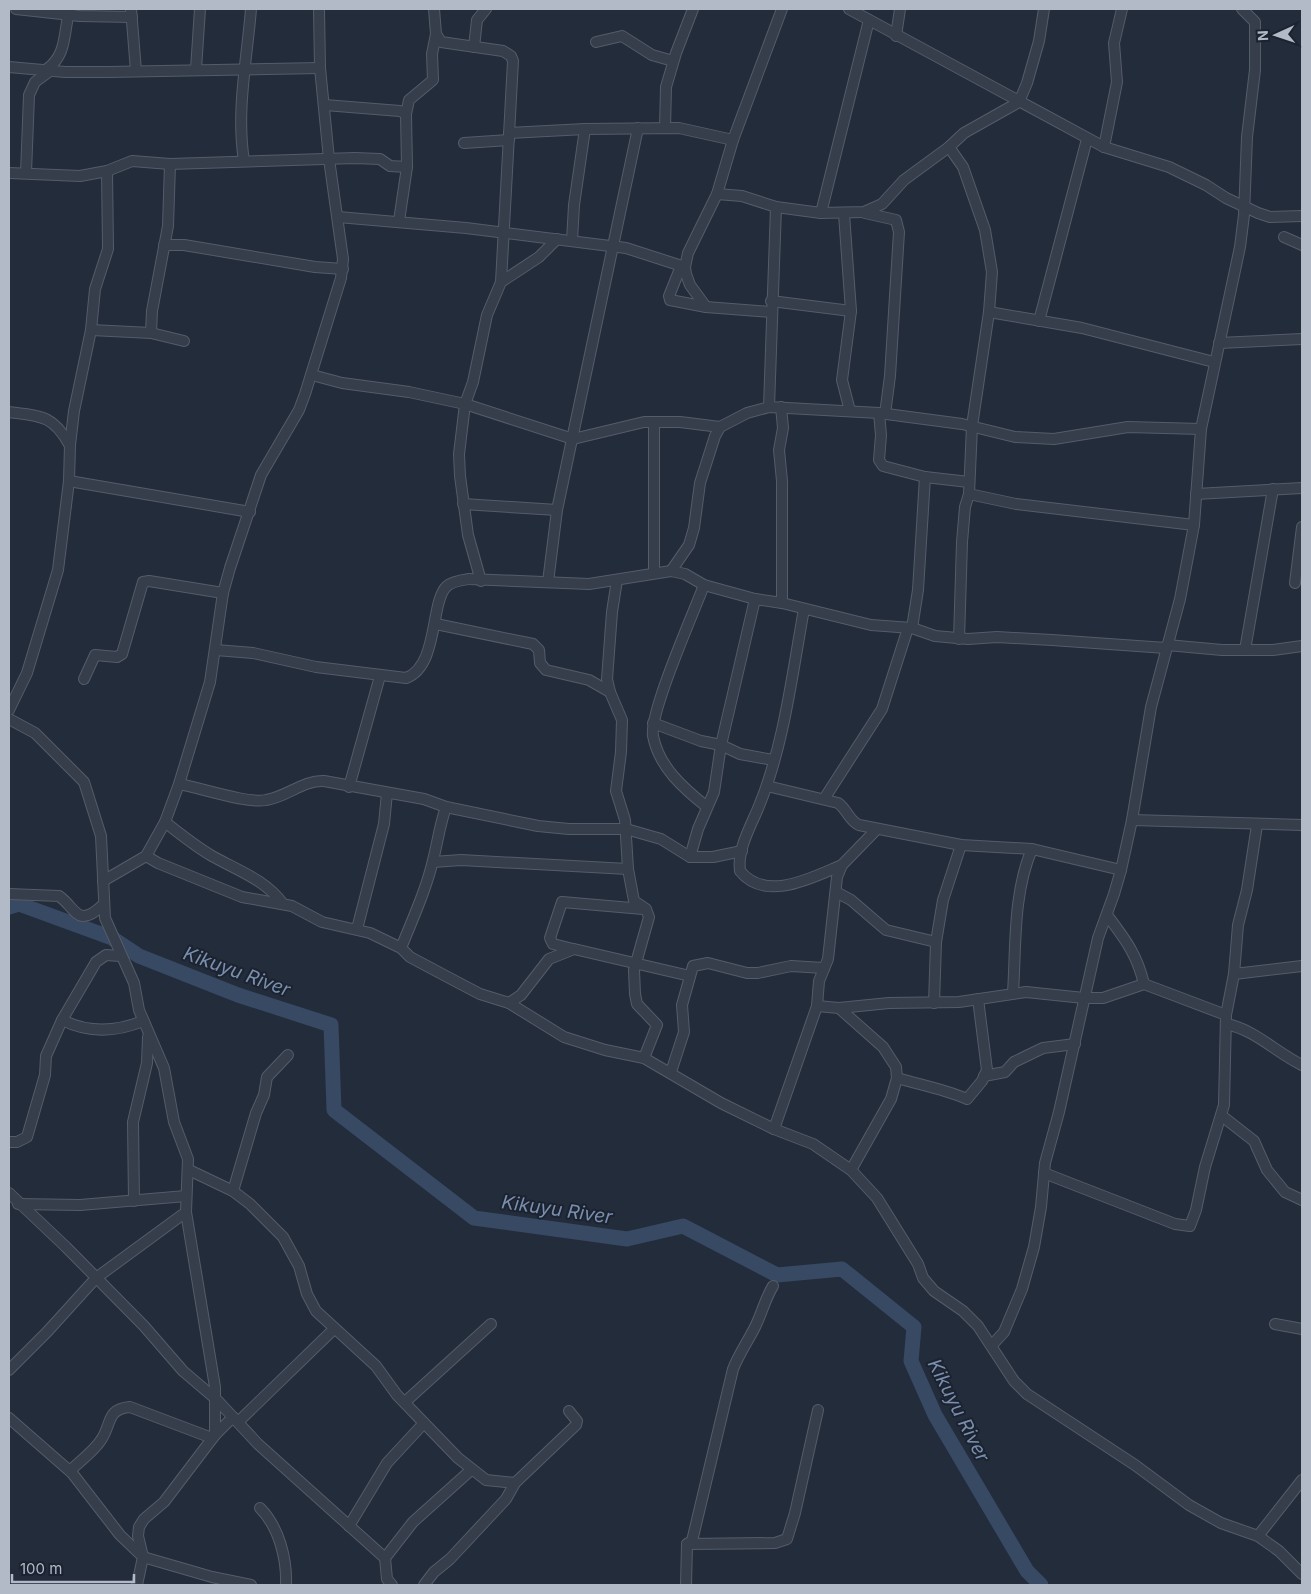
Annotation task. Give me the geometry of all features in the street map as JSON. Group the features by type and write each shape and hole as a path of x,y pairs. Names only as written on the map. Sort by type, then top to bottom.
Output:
{"street":[{"path":"16,9 28,12 69,11 80,16 132,13 136,71"},
{"path":"196,69 200,9"},
{"path":"244,162 241,130 251,9"},
{"path":"104,881 146,856 165,822 206,698 216,650 223,593 261,475 299,410 312,375 343,269 320,68 319,9"},
{"path":"400,221 407,167 406,114 409,100 433,80 432,54 436,34 434,9"},
{"path":"474,47 477,20 486,9"},
{"path":"665,128 666,87 694,9"},
{"path":"771,312 706,307 669,298 716,194 733,140 782,9"},
{"path":"849,9 1104,147 1169,166 1243,207 1270,217 1302,216"},
{"path":"896,36 900,9"},
{"path":"716,194 742,196 776,207 821,213 844,214 864,212 882,204 904,180 949,147 964,133 1019,102 1027,83 1039,42 1044,9"},
{"path":"1104,147 1117,82 1114,43 1122,9"},
{"path":"992,1345 1004,1332 1022,1289 1034,1247 1044,1173 1098,938 1121,870 1132,820 1151,707 1180,599 1194,525 1201,428 1240,247 1247,138 1255,70 1255,22 1242,9"},
{"path":"26,173 29,95 36,82 56,63 63,50 69,11"},
{"path":"821,213 869,20"},
{"path":"436,34 444,44 503,51 511,56 514,68 501,282 487,314 473,382 465,404 459,454 463,504 468,535 482,581"},
{"path":"596,42 622,36 652,55 674,61"},
{"path":"9,67 48,70 136,71 320,68"},
{"path":"324,105 400,111 406,114"},
{"path":"464,142 585,129 638,128 679,128 733,140"},
{"path":"548,582 557,510 638,128"},
{"path":"572,241 574,205 585,129"},
{"path":"1039,321 1087,139"},
{"path":"949,147 963,167 986,230 992,272 989,312 972,426 969,494 965,507 962,542 959,639"},
{"path":"9,172 80,176 107,171 132,161 170,164 380,159 390,166 407,167"},
{"path":"151,333 152,311 168,226 170,164"},
{"path":"9,710 27,672 58,570 69,481 70,445 74,411 91,330 95,289 108,249 107,171"},
{"path":"769,407 771,301 776,207"},
{"path":"864,212 896,220 899,232 890,376 882,413 879,462 894,470 925,477 969,482"},
{"path":"844,214 851,311 842,380 850,411"},
{"path":"338,217 400,221 613,246 640,250 683,266"},
{"path":"1284,236 1302,245"},
{"path":"501,282 539,257 557,240"},
{"path":"164,245 184,244 315,267 343,269"},
{"path":"683,266 690,286 706,307"},
{"path":"771,301 851,311"},
{"path":"989,312 1082,328 1214,362"},
{"path":"91,330 151,333 184,341"},
{"path":"1219,343 1302,339"},
{"path":"312,375 342,383 409,392 465,404 573,439 644,422 680,422 720,427"},
{"path":"671,571 689,545 694,528 700,483 715,436 720,427 742,415 769,407 882,413 972,426 1015,436 1054,439 1128,427 1201,428"},
{"path":"781,407 783,428 779,450 782,481 782,603"},
{"path":"9,412 33,415 53,422 62,430 70,445"},
{"path":"654,422 654,572"},
{"path":"824,799 882,709 910,628 918,590 925,477"},
{"path":"69,481 250,512"},
{"path":"1196,494 1302,488"},
{"path":"1245,650 1273,489"},
{"path":"969,494 1016,504 1194,525"},
{"path":"463,504 557,510"},
{"path":"1295,583 1302,527"},
{"path":"216,650 253,653 316,667 406,678 415,676 421,668 436,624 442,594 447,586 462,580 588,584 654,572 671,571 685,574 704,585 755,600 782,603 871,625 910,628 935,636 959,639 997,637 1245,650 1302,646"},
{"path":"617,580 606,679 622,720 621,752 616,791 623,809 628,869 634,901 646,909 649,917 636,964 635,994 637,1004 657,1025 644,1058"},
{"path":"84,679 95,655 117,657 122,654 144,582 223,593"},
{"path":"704,585 658,706 653,724 653,735 664,765 671,775 707,807"},
{"path":"690,857 714,792 721,745 755,600"},
{"path":"804,609 767,786 742,850 739,864 744,876 752,881 780,887 792,885 842,865"},
{"path":"436,624 533,644 539,650 540,663 546,670 589,680 610,692"},
{"path":"349,787 380,676"},
{"path":"9,719 36,733 84,782 101,836 105,918 120,956 134,982 143,1021 164,1068 174,1122 186,1151 189,1170 186,1212 216,1400 214,1437"},
{"path":"653,724 701,741 721,745 740,754 773,760"},
{"path":"179,784 252,800 266,800 290,792 312,780 424,799 446,808 538,826 569,829 626,829 661,839 690,857 713,857 742,850"},
{"path":"767,786 824,799 843,807 856,824 877,829 960,845 1032,849 1121,870"},
{"path":"357,929 384,824 387,793"},
{"path":"401,948 424,890 440,824 446,808"},
{"path":"1132,820 1302,826"},
{"path":"165,822 210,855 264,884 276,894 283,904"},
{"path":"1044,1173 1175,1224 1190,1226 1196,1210 1201,1181 1224,1106 1226,1019 1234,974 1238,926 1247,890 1257,825"},
{"path":"774,1128 817,1006 819,981 824,968 837,877 842,865 877,829"},
{"path":"934,1003 936,942 943,900 960,845"},
{"path":"1013,993 1019,901 1026,863 1032,849"},
{"path":"146,856 158,864 242,897 292,906 322,922 357,929 401,948 410,957 480,994 509,1003 564,1037 604,1050 644,1058 671,1072 721,1103 813,1144 851,1170 885,1209 900,1238 918,1264 923,1278 940,1296 968,1316 992,1345 997,1356 1027,1394 1135,1465 1189,1505 1221,1523 1258,1536 1279,1551 1302,1574"},
{"path":"432,862 470,861 498,864 628,869"},
{"path":"836,892 851,900 886,930 936,942"},
{"path":"9,894 59,896 72,911 81,914 91,914 103,905"},
{"path":"646,909 562,902 550,938 554,944 690,976"},
{"path":"1107,915 1130,945 1139,962 1144,984"},
{"path":"509,1003 521,995 549,959 574,949"},
{"path":"9,1142 22,1140 27,1137 45,1075 46,1056 62,1020 96,962 106,955 120,956"},
{"path":"671,1072 684,1032 682,1005 694,966 708,963 747,973 758,973 791,966 824,968"},
{"path":"1234,974 1302,966"},
{"path":"817,1006 839,1008 888,1003 934,1003 978,999 1013,993 1084,998 1108,997 1144,984 1254,1033 1282,1055 1302,1065"},
{"path":"897,1078 944,1089 967,1099 987,1070 978,999"},
{"path":"839,1008 884,1047 896,1067 897,1078 891,1099 851,1170"},
{"path":"62,1020 88,1029 123,1029 143,1021"},
{"path":"134,1202 133,1122 147,1063 148,1035"},
{"path":"984,1076 1005,1072 1014,1062 1043,1048 1075,1044"},
{"path":"233,1191 251,1127 264,1095 267,1077 288,1054"},
{"path":"1222,1116 1254,1141 1267,1170 1285,1192 1302,1200"},
{"path":"189,1170 233,1191 250,1204 283,1238 300,1266 311,1304 334,1329 380,1371 424,1423 470,1470 486,1480 515,1483"},
{"path":"9,1192 18,1204 66,1247 144,1326 183,1371 216,1400 258,1444 385,1558 387,1579 390,1585"},
{"path":"18,1204 80,1206 186,1196"},
{"path":"9,1370 48,1332 96,1278 186,1212"},
{"path":"687,1544 692,1541 733,1369 738,1354 755,1326 765,1300 773,1286"},
{"path":"405,1402 490,1324"},
{"path":"1275,1324 1302,1329"},
{"path":"137,1585 143,1557 138,1536 139,1528 144,1519 164,1502 214,1437 236,1420 334,1329"},
{"path":"70,1471 101,1440 112,1415 120,1408 130,1407 214,1437"},
{"path":"687,1544 775,1543 787,1539 795,1513 818,1410"},
{"path":"424,1585 506,1499 515,1483 576,1425 577,1421 570,1411"},
{"path":"9,1418 70,1471 120,1535 143,1557 212,1577 251,1585"},
{"path":"349,1526 387,1464 424,1423"},
{"path":"385,1558 413,1522 470,1470"},
{"path":"1258,1536 1302,1480"},
{"path":"260,1508 272,1523 280,1541 286,1585"},
{"path":"686,1585 687,1544"}],"waterway":[{"name":"Kikuyu River","path":"9,907 19,904 112,938 139,956 238,995 331,1025 334,1110 474,1218 627,1239 683,1226 777,1275 842,1269 914,1327 911,1361 935,1415 1027,1571 1041,1585"}]}
